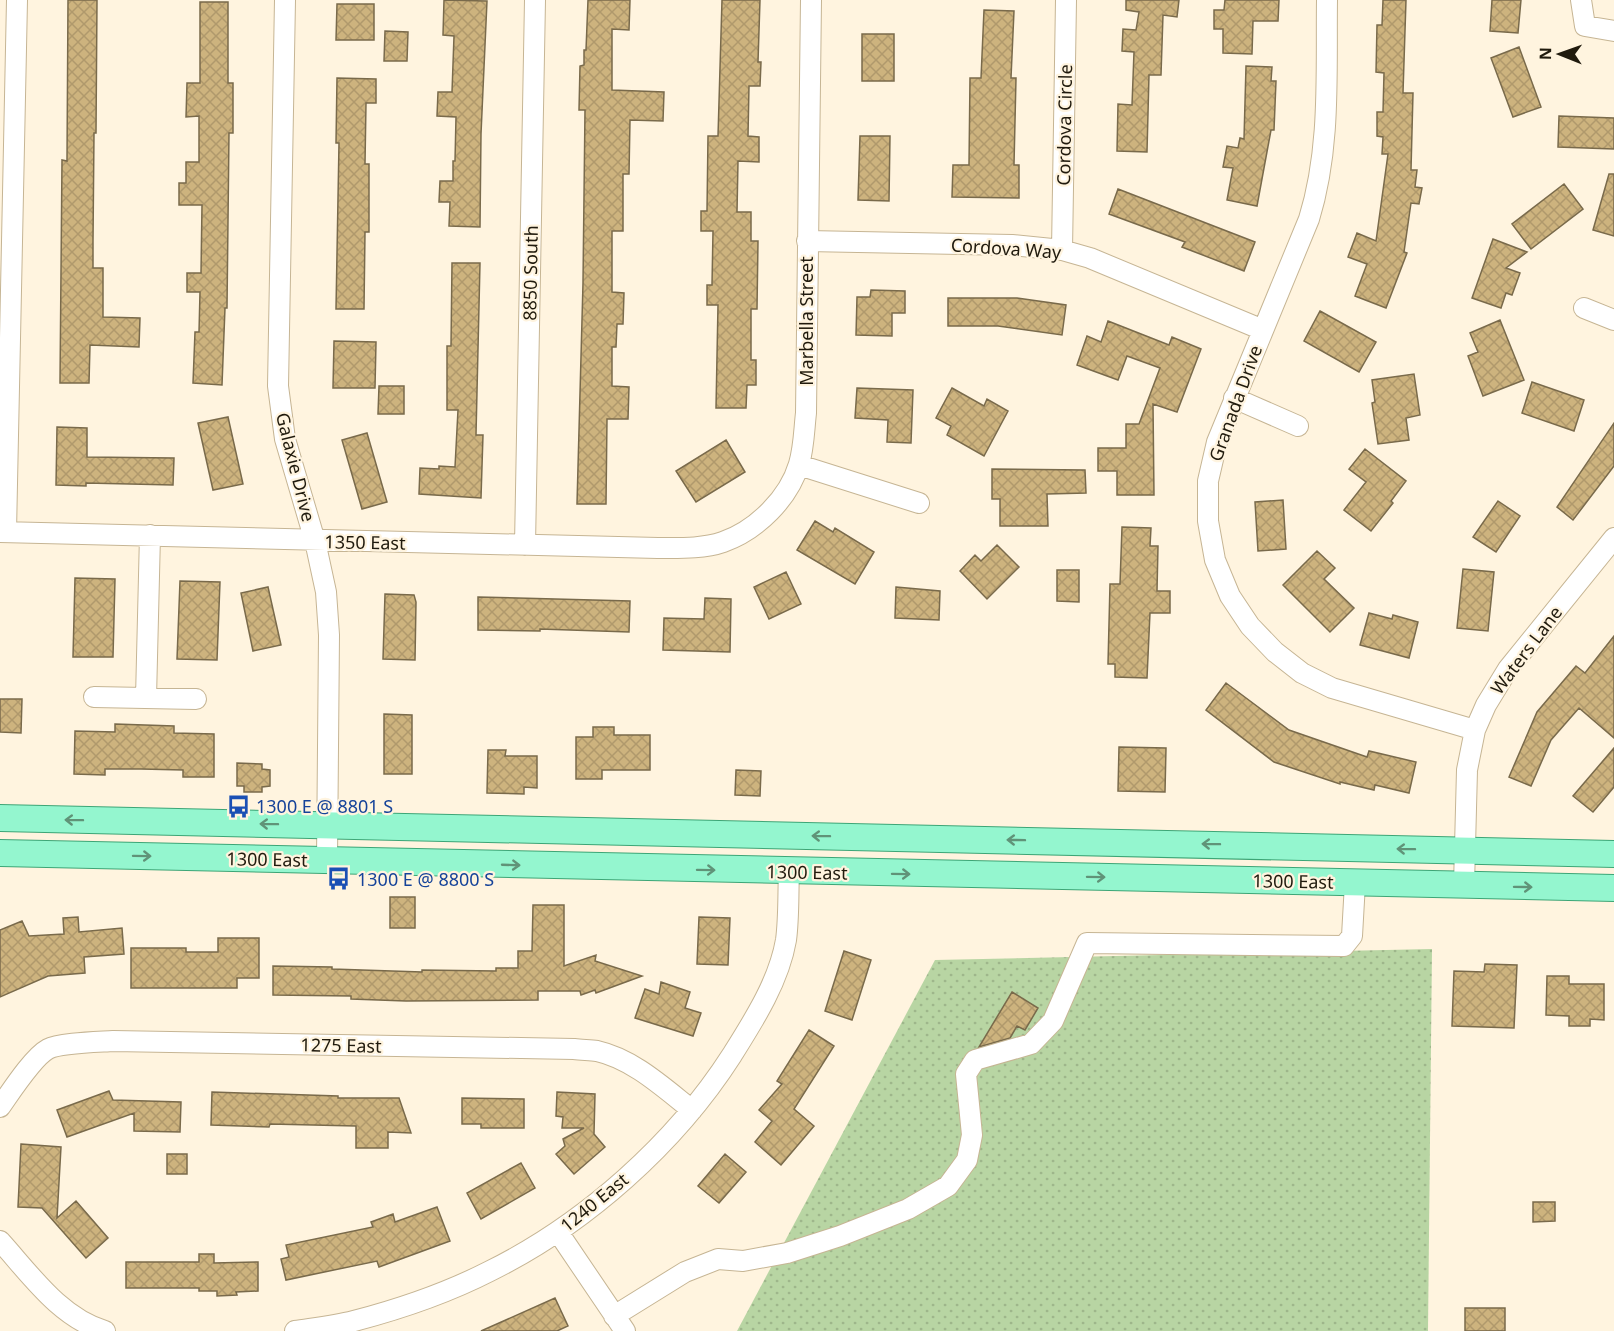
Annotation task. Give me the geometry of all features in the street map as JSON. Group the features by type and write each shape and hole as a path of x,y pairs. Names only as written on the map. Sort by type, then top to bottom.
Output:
{"main road":[{"name":"1300 East","path":"0,818 1614,854"},
{"name":"1300 East","path":"0,853 789,872 1614,888"}],"street":[{"path":"3,532 17,0"},
{"name":"Galaxie Drive","path":"285,0 278,386 285,439 315,541 326,592 329,635 327,860"},
{"name":"8850 South","path":"525,545 535,0"},
{"name":"Marbella Street","path":"658,548 691,547 723,542 752,527 787,489 798,465 806,413 811,0"},
{"name":"Cordova Circle","path":"1062,250 1066,0"},
{"name":"Granada Drive","path":"1327,0 1325,135 1317,192 1309,219 1217,442 1208,481 1208,521 1215,560 1230,596 1250,626 1275,652 1302,673 1332,688 1475,730"},
{"path":"1581,0 1585,26 1614,31"},
{"name":"Cordova Way","path":"807,241 1012,246 1062,250 1090,258 1263,330"},
{"path":"1584,308 1614,320"},
{"path":"1234,398 1298,426"},
{"path":"798,465 919,503"},
{"name":"1350 East","path":"3,532 658,548"},
{"path":"146,698 150,535"},
{"name":"Waters Lane","path":"1464,885 1467,770 1475,730 1486,705 1508,669 1614,538"},
{"path":"94,697 196,699"},
{"name":"1240 East","path":"295,1331 352,1321 420,1301 491,1271 558,1232 606,1195 651,1154 692,1110 722,1071 771,986 785,941 789,872"},
{"path":"558,1232 620,1323 685,1272 707,1263 718,1259 743,1261 787,1253 840,1236 908,1209 948,1186 967,1160 972,1135 966,1074 975,1060 1031,1044 1053,1021 1087,943 1344,946 1352,936 1355,883"},
{"name":"1275 East","path":"0,1107 25,1072 48,1049 80,1043 113,1041 597,1051 620,1059 692,1110"},
{"path":"0,1241 55,1301 73,1316 94,1328 105,1331"}],"green space":[{"path":"1432,949 1428,1331 737,1331 935,960"}],"building":[{"path":"68,0 97,0 93,268 103,268 103,317 140,318 139,347 90,345 89,383 60,383 62,160 67,161"},
{"path":"444,0 487,1 481,134 480,227 449,226 450,202 439,202 440,181 453,181 453,161 455,161 456,117 437,116 438,92 452,92 454,36 443,35"},
{"path":"588,0 630,0 629,30 612,29 612,90 664,92 663,121 630,120 629,174 623,174 623,231 612,231 612,292 624,293 623,324 617,324 616,347 612,347 612,386 629,387 628,419 607,419 606,504 577,504 585,110 579,110 580,66 584,65 584,50 586,50"},
{"path":"722,0 760,0 758,62 761,62 760,86 749,86 748,136 759,137 759,162 738,161 737,212 751,212 751,241 758,241 757,309 751,309 751,360 756,360 756,385 747,385 746,408 716,408 718,305 707,305 707,285 712,285 713,231 701,231 701,211 707,211 708,136 718,136"},
{"path":"1126,0 1179,0 1177,17 1163,15 1161,75 1149,75 1147,152 1117,151 1118,104 1132,105 1134,52 1122,51 1123,29 1136,30 1139,12 1126,10"},
{"path":"1225,0 1279,0 1278,21 1253,21 1252,54 1223,53 1223,29 1214,29 1214,10 1224,10"},
{"path":"1383,0 1406,0 1403,93 1413,93 1411,170 1417,170 1415,187 1422,188 1419,204 1411,203 1404,252 1407,253 1386,308 1355,296 1367,264 1348,257 1357,233 1376,241 1388,154 1382,154 1383,137 1377,136 1377,112 1383,112 1384,73 1376,72 1377,25 1382,25"},
{"path":"1492,0 1521,0 1518,33 1490,31"},
{"path":"200,2 228,2 228,83 233,83 233,133 229,133 227,308 225,308 222,385 193,383 195,332 199,332 200,292 187,292 187,273 201,273 202,205 179,205 179,183 186,183 186,162 199,162 199,116 186,117 187,83 200,83"},
{"path":"337,4 374,4 374,40 336,40"},
{"path":"984,10 1014,11 1011,78 1016,78 1014,165 1019,165 1019,198 952,197 953,165 969,165 970,78 981,78"},
{"path":"385,31 408,32 407,61 384,61"},
{"path":"862,34 894,34 894,81 862,81"},
{"path":"1519,47 1541,107 1513,117 1491,58"},
{"path":"1246,66 1272,67 1271,81 1276,81 1274,130 1271,130 1257,206 1227,200 1233,168 1223,167 1227,146 1238,148 1240,138 1244,139"},
{"path":"337,78 376,79 376,103 366,103 365,164 369,164 369,232 365,232 364,309 336,309 339,143 336,143"},
{"path":"1559,116 1614,118 1614,149 1558,147"},
{"path":"860,136 890,136 889,201 858,200"},
{"path":"1609,174 1614,174 1614,236 1593,230"},
{"path":"1564,184 1583,209 1531,249 1512,224"},
{"path":"1118,189 1255,242 1244,271 1182,247 1185,242 1109,214"},
{"path":"1493,239 1527,252 1506,268 1520,273 1512,295 1506,293 1501,308 1472,298"},
{"path":"452,263 480,263 476,435 483,435 481,498 419,494 420,468 455,467 458,410 447,410 447,346 451,346"},
{"path":"871,290 905,291 905,313 892,313 892,336 856,335 857,297 870,297"},
{"path":"948,298 1017,298 1066,305 1062,335 998,326 948,326"},
{"path":"1320,311 1376,342 1359,372 1304,341"},
{"path":"1500,320 1524,380 1483,396 1468,356 1478,352 1470,333"},
{"path":"1108,321 1169,345 1172,337 1201,349 1177,412 1153,404 1154,495 1117,495 1117,471 1098,471 1098,448 1126,448 1126,424 1139,424 1160,368 1127,356 1118,380 1077,365 1087,336 1101,342"},
{"path":"334,341 376,342 375,388 333,388"},
{"path":"1414,374 1420,415 1406,418 1409,440 1378,444 1372,403 1375,402 1372,380"},
{"path":"1532,382 1584,400 1574,431 1522,413"},
{"path":"379,386 404,386 404,414 378,414"},
{"path":"857,388 913,390 911,443 887,442 888,420 855,418"},
{"path":"952,388 984,406 987,399 1008,411 984,456 947,435 951,426 936,418"},
{"path":"228,417 243,484 213,490 198,423"},
{"path":"1614,423 1614,466 1573,520 1557,507"},
{"path":"57,427 87,428 87,457 174,458 173,485 86,483 86,486 56,485"},
{"path":"367,433 387,502 362,509 342,440"},
{"path":"726,440 745,472 696,502 676,471"},
{"path":"1365,449 1406,481 1391,501 1393,503 1371,531 1344,510 1366,482 1349,469"},
{"path":"992,469 1085,470 1086,493 1047,494 1048,526 1000,526 1000,499 992,499"},
{"path":"1283,500 1286,549 1258,551 1255,502"},
{"path":"1498,501 1520,516 1496,552 1473,537"},
{"path":"815,521 833,532 835,528 874,552 855,584 797,550"},
{"path":"1122,527 1151,528 1150,546 1158,546 1157,591 1170,591 1170,613 1150,613 1147,678 1115,677 1115,664 1108,664 1110,584 1120,584"},
{"path":"997,545 1019,567 987,599 960,571 975,555 981,561"},
{"path":"1317,551 1335,568 1324,579 1354,608 1330,632 1283,585"},
{"path":"1463,569 1494,572 1488,631 1457,628"},
{"path":"1057,570 1079,570 1079,602 1057,601"},
{"path":"786,572 801,604 769,619 754,587"},
{"path":"75,578 115,579 113,657 73,657"},
{"path":"180,581 220,582 217,660 177,659"},
{"path":"268,587 281,645 253,651 241,593"},
{"path":"896,587 940,591 939,620 895,618"},
{"path":"385,594 414,595 416,602 415,660 383,659"},
{"path":"478,597 630,601 629,632 540,629 540,631 478,630"},
{"path":"705,598 731,599 730,652 663,650 664,618 704,619"},
{"path":"1369,613 1392,619 1393,615 1418,622 1409,658 1360,645"},
{"path":"1614,636 1614,738 1579,708 1551,740 1531,786 1509,777 1537,712 1576,666 1585,673"},
{"path":"1226,683 1289,730 1367,757 1369,751 1416,762 1409,793 1375,785 1374,790 1340,782 1340,784 1274,762 1206,710"},
{"path":"0,699 22,699 21,733 0,732"},
{"path":"384,714 412,715 412,774 384,774"},
{"path":"115,724 174,726 174,733 214,734 214,777 183,777 183,770 141,769 105,769 105,775 74,774 75,731 115,732"},
{"path":"593,727 614,727 614,735 650,735 650,770 602,770 602,779 576,779 576,737 593,737"},
{"path":"1119,747 1166,748 1165,792 1118,791"},
{"path":"1614,748 1614,787 1593,812 1573,796"},
{"path":"488,750 506,750 505,756 537,756 537,788 524,787 524,794 487,793"},
{"path":"237,763 262,764 262,769 270,770 270,786 262,787 262,792 244,792 244,786 237,786"},
{"path":"736,770 761,771 760,796 735,795"},
{"path":"390,897 415,897 415,928 390,928"},
{"path":"533,905 564,905 564,966 596,955 595,961 642,976 596,993 595,990 581,995 580,991 538,991 538,1000 406,1001 351,999 351,996 273,995 273,966 422,972 422,970 496,971 496,968 518,968 518,951 532,951"},
{"path":"78,917 79,932 122,928 124,954 84,957 85,973 48,976 0,997 0,930 22,921 29,936 64,934 63,918"},
{"path":"699,917 730,918 728,965 697,964"},
{"path":"218,938 259,938 259,978 237,978 237,988 131,988 131,948 186,948 186,952 218,952"},
{"path":"844,951 871,960 852,1020 825,1011"},
{"path":"1485,964 1517,965 1514,1028 1452,1026 1454,971 1484,972"},
{"path":"1547,976 1569,976 1569,984 1604,984 1604,1020 1590,1019 1590,1026 1569,1026 1569,1016 1546,1015"},
{"path":"661,982 690,992 685,1008 701,1013 693,1036 635,1018 645,989 659,994"},
{"path":"1012,992 1038,1008 1025,1030 1017,1026 1010,1038 979,1047"},
{"path":"809,1030 834,1046 794,1109 814,1126 781,1165 755,1142 772,1121 759,1110 782,1084 777,1081"},
{"path":"109,1091 113,1100 181,1102 180,1132 134,1131 134,1113 67,1137 57,1110"},
{"path":"212,1092 338,1096 338,1098 399,1098 411,1133 388,1132 388,1148 356,1148 356,1126 211,1125"},
{"path":"557,1092 595,1094 594,1134 605,1147 574,1174 556,1154 565,1146 563,1139 584,1128 562,1128 563,1117 556,1116"},
{"path":"462,1098 524,1099 524,1128 481,1128 481,1124 462,1124"},
{"path":"21,1144 61,1147 57,1218 76,1201 108,1238 86,1258 42,1208 18,1207"},
{"path":"167,1154 187,1154 187,1174 167,1174"},
{"path":"725,1154 746,1172 719,1203 698,1186"},
{"path":"521,1163 535,1188 481,1219 467,1193"},
{"path":"1533,1202 1555,1202 1555,1221 1533,1222"},
{"path":"437,1207 450,1241 379,1267 377,1261 286,1280 281,1259 289,1257 286,1245 373,1227 371,1222 393,1214 395,1222"},
{"path":"199,1254 214,1254 214,1263 258,1262 258,1291 217,1296 217,1291 199,1291 199,1288 126,1288 126,1262 199,1262"},
{"path":"555,1298 568,1326 557,1331 481,1331"},
{"path":"1465,1308 1505,1308 1505,1331 1465,1331"}],"place":[{"name":"1300 E @ 8801 S","path":"238,806"},
{"name":"1300 E @ 8800 S","path":"339,879"}]}
